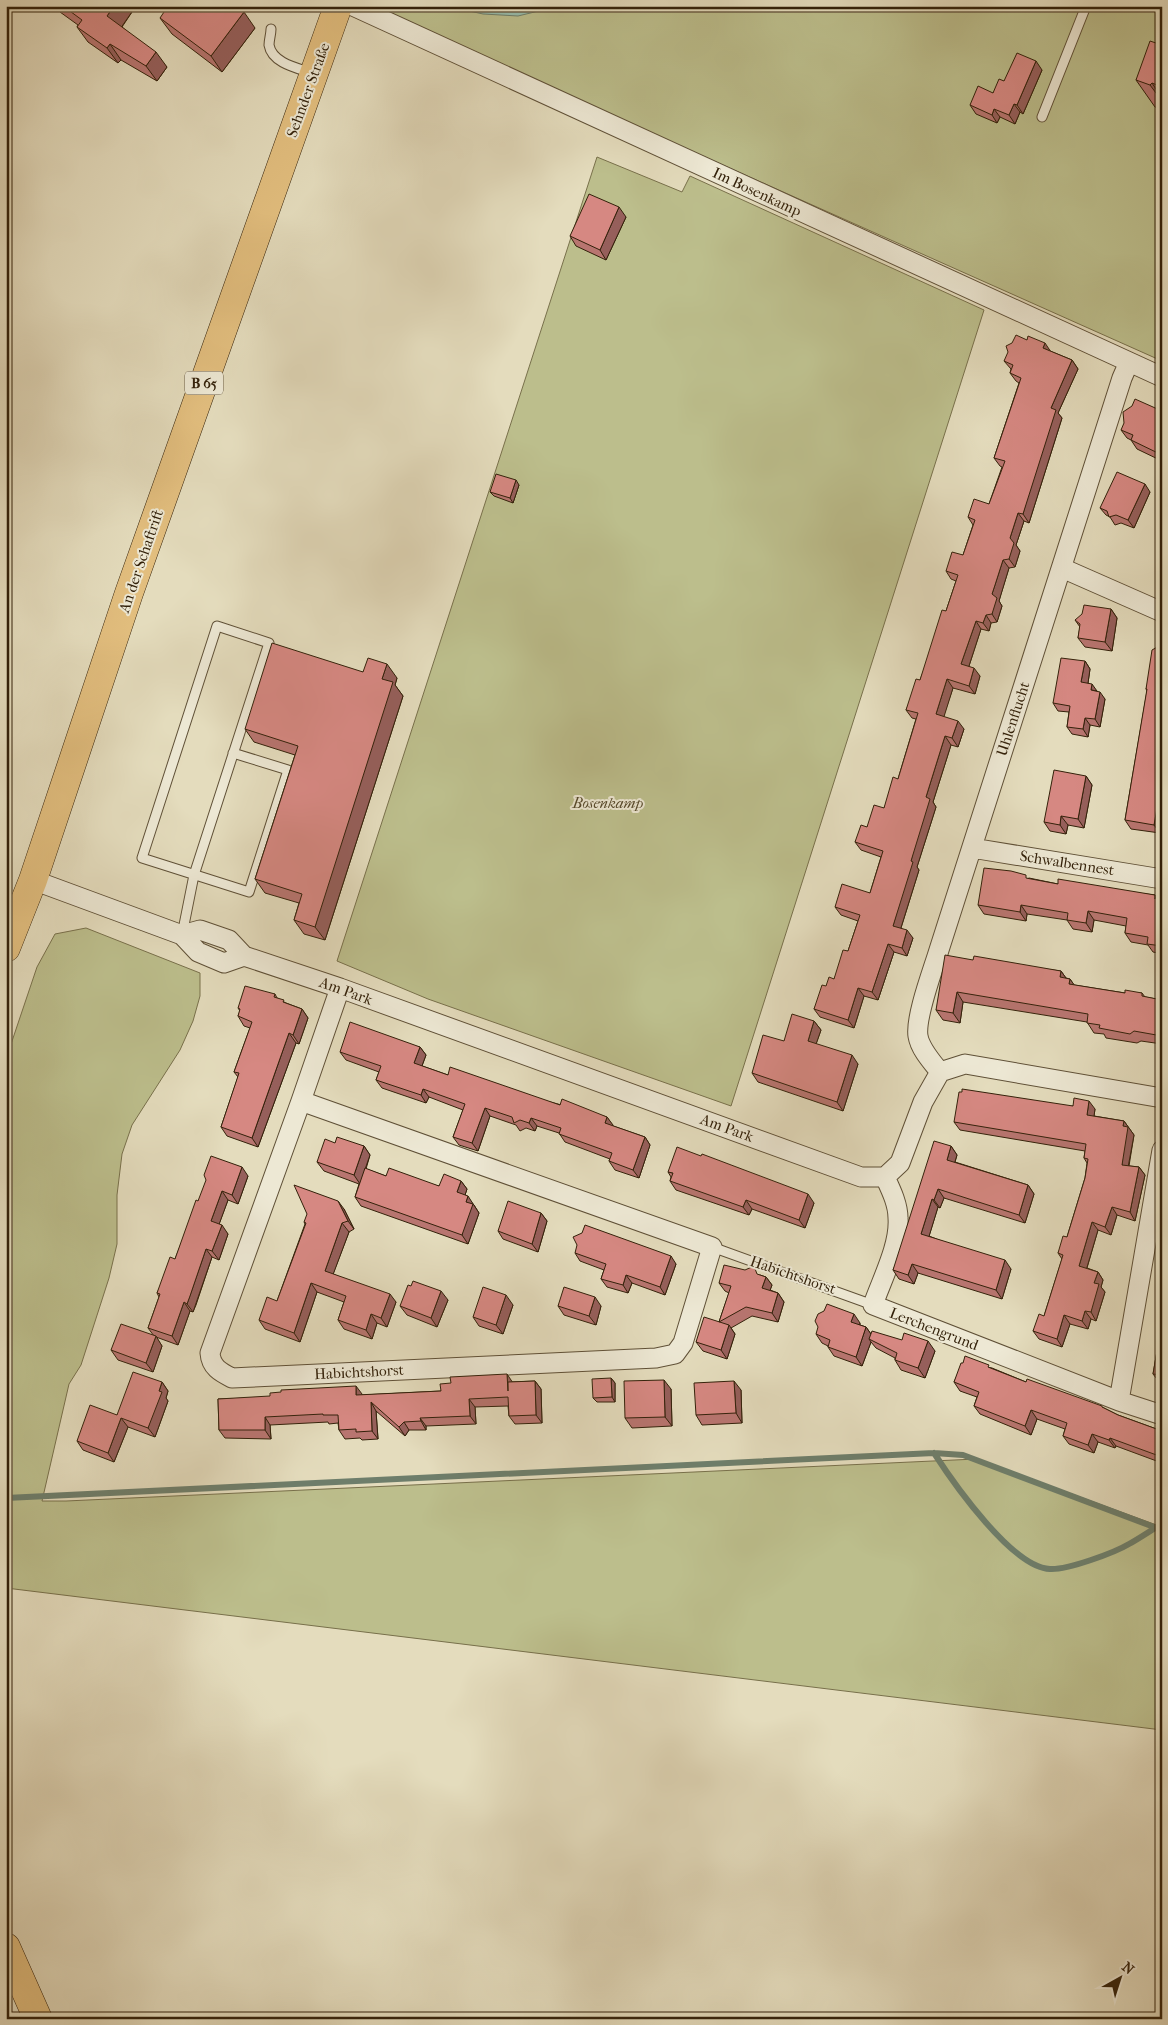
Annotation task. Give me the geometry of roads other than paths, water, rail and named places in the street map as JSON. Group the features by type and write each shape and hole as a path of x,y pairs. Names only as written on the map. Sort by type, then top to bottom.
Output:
{"main road":[{"name":"Sehnder Straße","path":"278,174 338,6"},
{"name":"An der Schaftrift","path":"6,948 32,880 130,593 278,174"},
{"path":"6,1947 38,2019"}],"street":[{"name":"Im Bosenkamp","path":"353,6 1162,377"},
{"name":"Uhlenflucht","path":"940,1072 928,1057 918,1037 918,1022 1122,378 1129,362"},
{"path":"1062,568 1162,612"},
{"name":"Schwalbennest","path":"972,848 1162,879"},
{"name":"Am Park","path":"32,880 182,935 200,930 229,940 244,956 340,988 861,1177 885,1177"},
{"name":"Habichtshorst","path":"301,1101 712,1247 683,1343 675,1354 656,1358 232,1378 220,1372 210,1361 210,1353 340,988"},
{"path":"885,1177 900,1163 923,1102 940,1072 965,1064 1162,1098"},
{"path":"1119,1401 1162,1150"},
{"name":"Lerchengrund","path":"885,1177 893,1195 898,1218 897,1238 874,1305 1119,1401 1162,1415"}],"lane":[{"path":"1042,117 1086,6"},
{"path":"271,29 269,45 274,56 287,64 314,74"},
{"path":"182,935 194,875 269,643 217,626 142,858 194,875 248,892 288,770 234,753"},
{"name":"Habichtshorst","path":"712,1247 874,1305"}],"water":[{"path":"447,6 548,6 551,8 518,16 483,14"}],"waterway":[{"path":"934,1453 955,1484 1002,1540 1019,1555 1035,1565 1058,1569 1079,1564 1122,1548 1155,1528"},
{"path":"6,1498 934,1453 963,1455 1162,1530"}],"park label":[{"name":"Bosenkamp","path":"608,803"}]}
